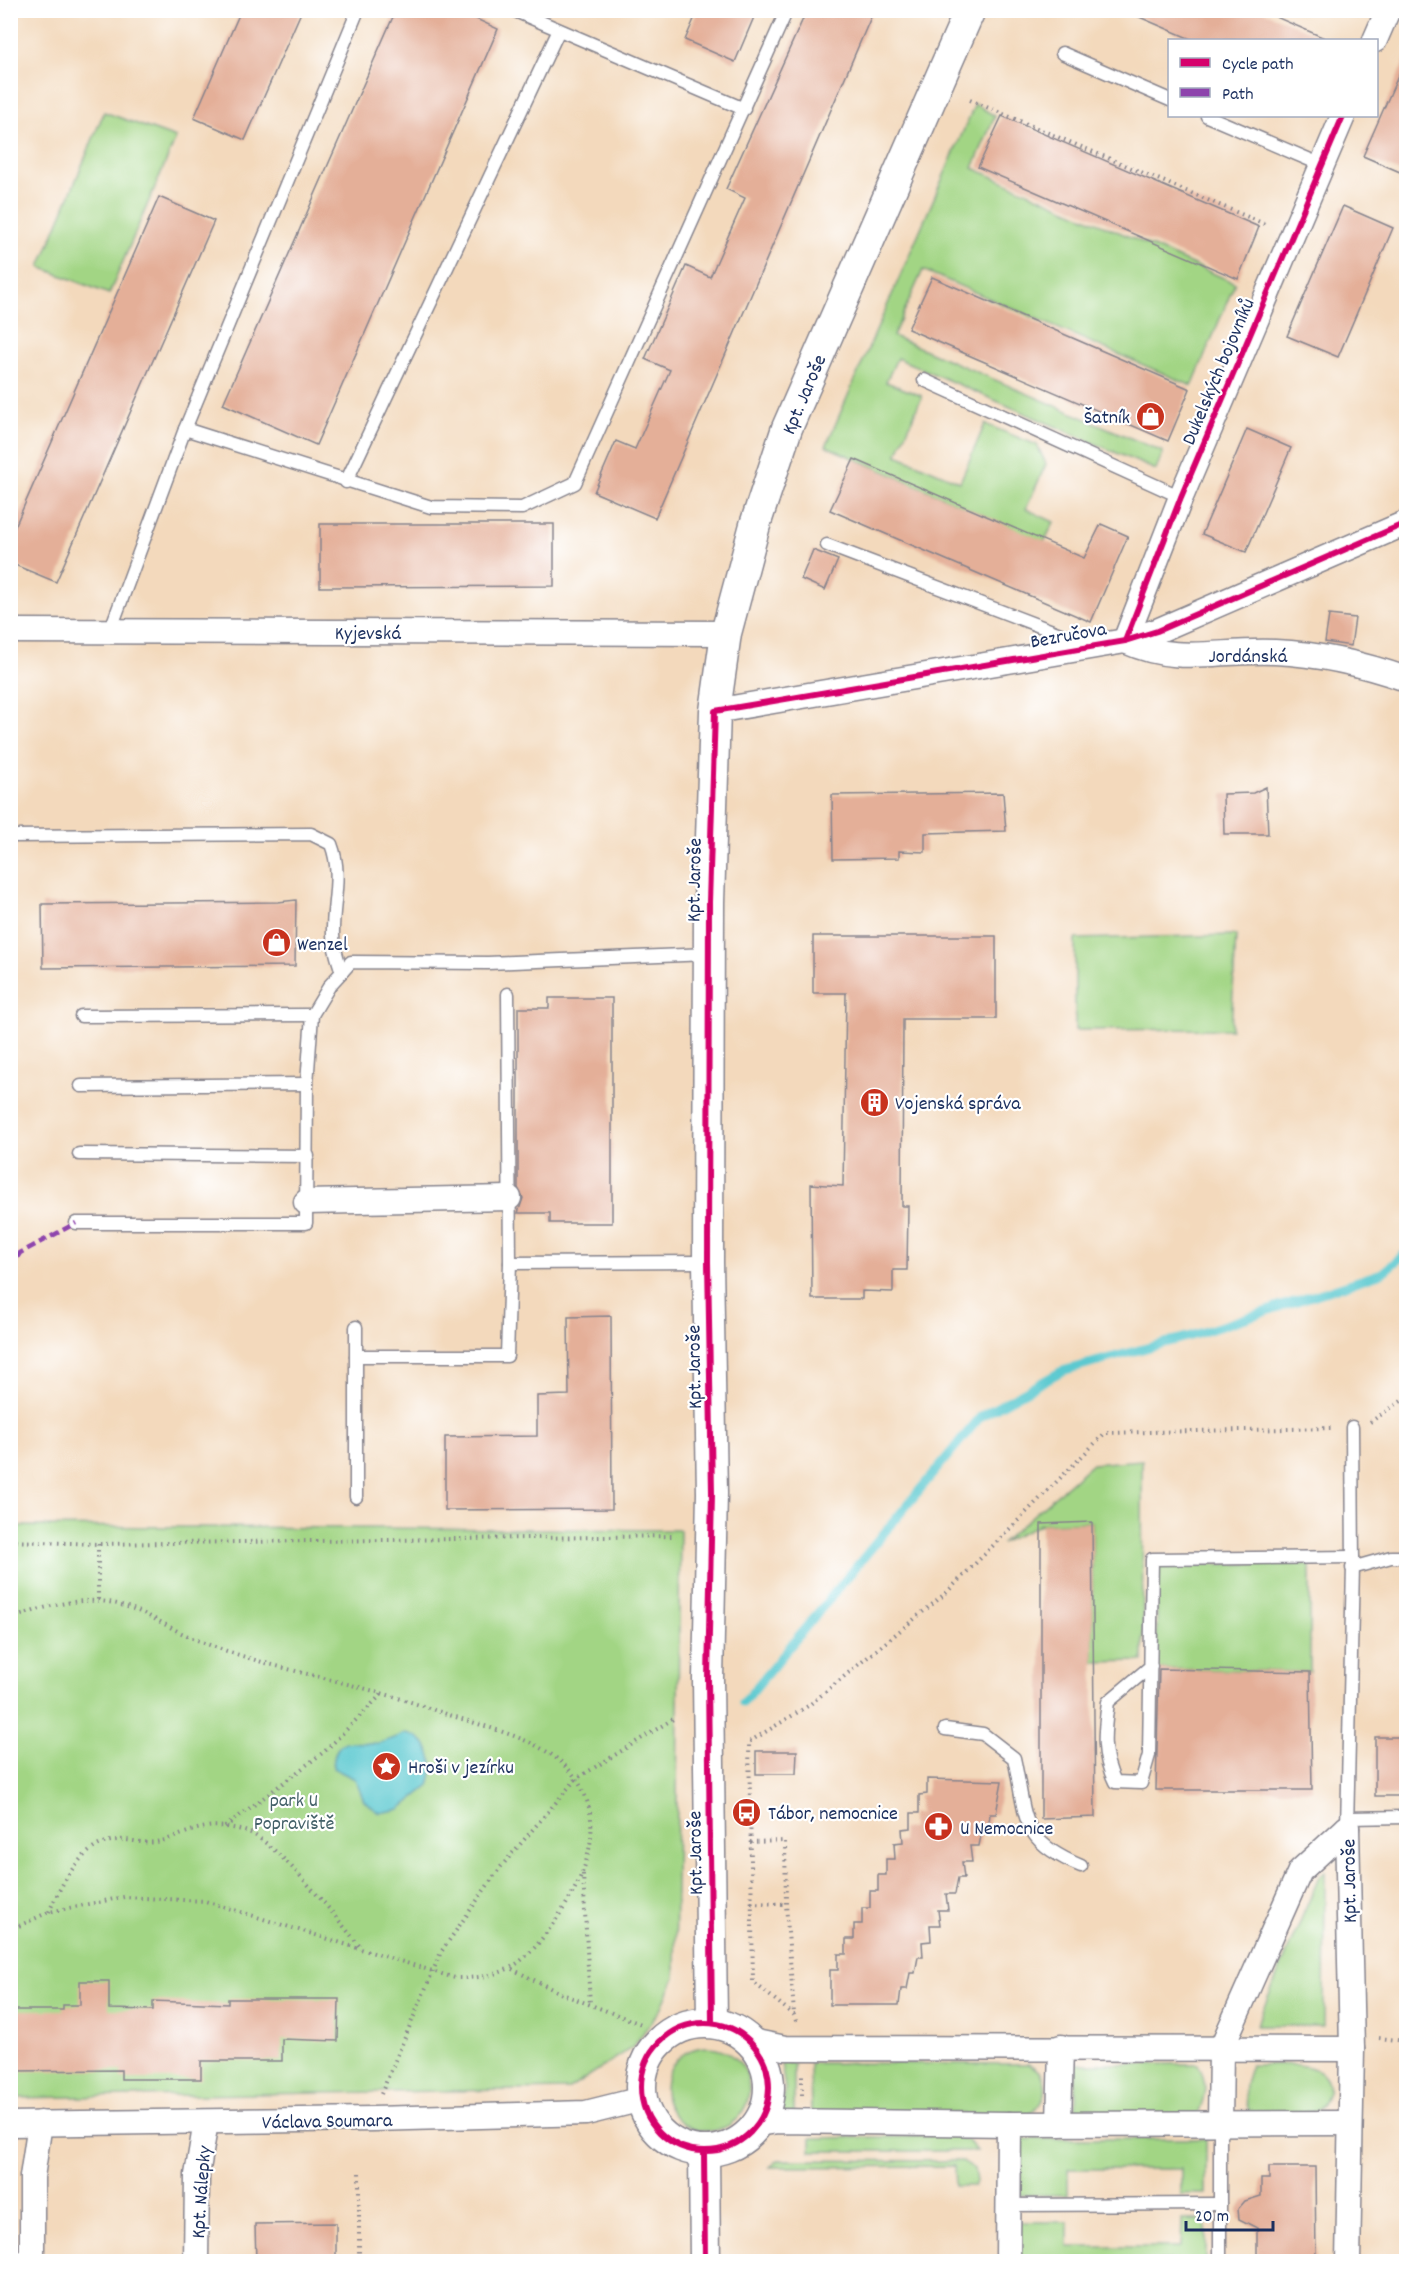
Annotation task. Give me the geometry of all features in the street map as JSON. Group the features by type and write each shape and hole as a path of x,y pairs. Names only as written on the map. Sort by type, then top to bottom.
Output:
{"street":[{"name":"Kpt. Jaroše","path":"712,2022 708,1679 712,1494 708,1262 710,954 715,711 726,633 755,525 787,428 970,10"},
{"path":"1375,39 1388,10"},
{"name":"Dukelských bojovníků","path":"1125,640 1181,497 1343,117"},
{"name":"Bezručova","path":"715,711 1125,640 1168,627 1407,523"},
{"name":"Kyjevská","path":"10,631 726,633"},
{"name":"Jordánská","path":"1125,640 1148,651 1181,656 1285,653 1365,668 1407,679"},
{"path":"306,1202 510,1198"},
{"name":"Kpt. Jaroše","path":"1221,2049 1300,1871 1347,1823"},
{"name":"Kpt. Jaroše","path":"1347,1823 1352,2049 1348,2262"},
{"path":"752,2041 762,2055 769,2073 770,2091 766,2108 758,2124 743,2139 725,2149 704,2152 682,2148 664,2137 649,2120 642,2099 641,2079 646,2060 657,2043 673,2030 692,2023 712,2022 726,2025 752,2041 785,2048 1352,2049"},
{"path":"1059,2124 1061,2047"},
{"path":"1220,2123 1221,2049"},
{"name":"Václava Soumara","path":"10,2124 586,2113 642,2099"},
{"path":"758,2124 778,2121 1009,2124 1349,2123"},
{"name":"Kpt. Nálepky","path":"196,2262 197,2175 206,2122"},
{"path":"32,2262 32,2177 40,2123"},
{"path":"1008,2262 1009,2124"},
{"path":"704,2152 705,2262"}],"lane":[{"path":"110,631 185,429 358,10"},
{"path":"513,10 744,109"},
{"path":"185,429 346,482 431,507 522,508 575,483 787,10"},
{"path":"346,482 559,30"},
{"path":"1062,53 1168,98"},
{"path":"10,126 11,116"},
{"path":"1208,117 1322,165"},
{"path":"924,380 1181,497"},
{"path":"827,545 1063,635 1082,648"},
{"path":"10,836 311,834 332,844 336,857 336,906 333,934 342,972"},
{"path":"76,1223 306,1223 307,1084 312,1016 330,985 351,962 488,963 710,954"},
{"path":"356,1356 507,1356 510,1263 508,994"},
{"path":"81,1016 312,1016"},
{"path":"81,1086 307,1084"},
{"path":"79,1154 308,1156"},
{"path":"510,1263 708,1262"},
{"path":"356,1327 356,1497"},
{"path":"1352,1427 1347,1823 1407,1817"},
{"path":"1151,1666 1108,1702 1104,1736 1106,1763 1115,1782 1141,1783 1149,1755 1151,1666 1152,1559 1352,1563 1407,1557"},
{"path":"945,1729 983,1734 1014,1758 1023,1812 1029,1831 1060,1857 1081,1866"},
{"path":"1220,2123 1220,2262"},
{"path":"1009,2205 1220,2204"}],"path":[{"path":"970,100 1267,225"},
{"path":"794,2014 753,1982 750,1742 808,1706 946,1593 1105,1433 1362,1427 1407,1398"},
{"path":"10,1540 98,1544 673,1536"},
{"path":"98,1544 98,1601"},
{"path":"10,1619 44,1608 98,1601 136,1609 209,1645 383,1693 519,1738 549,1754 576,1779 590,1812 591,1845 584,1874 591,2005"},
{"path":"225,1827 325,1751 383,1693"},
{"path":"378,2103 441,1952 499,1869 576,1779 673,1719"},
{"path":"49,1912 75,1866 99,1846 117,1840 154,1843 207,1827 225,1827 249,1832 271,1850 315,1892 363,1950"},
{"path":"750,1842 785,1841 786,1904 794,2014 798,2024"},
{"path":"10,1930 49,1912 124,1897 205,1901 433,1972 455,1978 477,1979 512,1969 533,1950 584,1874"},
{"path":"751,1903 786,1904"},
{"path":"512,1969 591,2005 641,2024"},
{"path":"801,2104 802,2062"},
{"path":"359,2173 359,2262"}],"green space":[{"path":"975,104 995,116 973,168 1235,283 1192,386 923,270 893,336 1163,452 1156,470 897,358 886,382 922,396 897,455 960,482 985,424 1037,445 1046,464 1026,509 1054,522 1044,542 826,446"},
{"path":"104,112 176,138 109,294 40,267"},
{"path":"1236,935 1231,1029 1075,1030 1075,939"},
{"path":"1142,1460 1143,1661 1093,1662 1092,1522 1041,1524 1001,1543 1092,1464"},
{"name":"park U Popraviště","path":"10,1526 680,1530 675,1977 662,2007 633,2047 569,2089 11,2098"},
{"path":"1310,1563 1310,1672 1157,1669 1157,1565"},
{"path":"1325,1872 1324,2026 1256,2026 1319,1877"},
{"path":"707,2047 723,2050 737,2059 746,2073 749,2089 746,2105 737,2119 723,2128 707,2131 691,2128 677,2119 668,2105 665,2089 668,2073 677,2059 691,2050"},
{"path":"781,2063 794,2063 794,2114 782,2114 785,2088"},
{"path":"810,2063 1029,2064 1041,2075 1046,2089 1041,2102 1029,2114 811,2113"},
{"path":"1076,2064 1198,2064 1205,2083 1203,2101 1198,2114 1076,2114"},
{"path":"1251,2065 1300,2065 1321,2073 1327,2081 1328,2092 1322,2106 1310,2112 1250,2114 1244,2089"},
{"path":"954,2136 968,2141 977,2151 811,2151 811,2138"},
{"path":"1019,2139 1206,2139 1206,2194 1181,2194 1181,2169 1068,2169 1068,2195 1019,2195"},
{"path":"778,2160 962,2161 974,2169 976,2182 974,2186 955,2186 954,2166 770,2167"},
{"path":"1182,2220 1206,2220 1206,2261 1019,2262 1019,2222 1068,2222 1068,2247 1181,2247"}],"water":[{"path":"406,1733 422,1740 427,1746 432,1761 429,1786 400,1809 380,1813 364,1801 355,1779 333,1768 334,1757 337,1749 346,1743 381,1742"}],"building":[{"path":"241,10 302,10 245,140 194,118"},
{"path":"396,10 457,10 498,29 316,445 223,404"},
{"path":"698,10 757,10 735,62 685,40"},
{"path":"807,10 874,10 655,518 594,492 616,441 635,449 670,370 645,359 686,266 710,277 745,198 726,189"},
{"path":"1123,10 1260,10 1327,39 1191,39"},
{"path":"1407,58 1407,175 1363,156"},
{"path":"1002,116 1259,227 1238,279 978,167"},
{"path":"159,197 214,221 56,582 10,563 10,538"},
{"path":"1343,206 1393,228 1338,357 1287,336"},
{"path":"932,277 1190,389 1168,441 908,329"},
{"path":"1247,429 1291,448 1246,552 1202,534"},
{"path":"854,459 1084,558 1101,524 1128,536 1091,622 830,510"},
{"path":"320,524 554,524 554,586 320,587"},
{"path":"813,550 838,560 825,590 801,579"},
{"path":"1329,615 1355,618 1351,646 1325,642"},
{"path":"1266,787 1268,834 1224,834 1223,794 1253,793"},
{"path":"1003,793 1006,831 925,833 925,852 899,851 899,858 833,859 832,795"},
{"path":"296,900 295,966 43,968 42,904"},
{"name":"Vojenská správa","path":"813,936 996,936 996,1019 903,1019 902,1206 908,1206 907,1270 893,1270 893,1292 862,1291 862,1299 812,1299 811,1184 843,1186 846,993 813,993"},
{"path":"549,998 612,998 612,1223 550,1223 550,1213 518,1213 523,1198 518,1188 518,1008 549,1008"},
{"path":"611,1316 612,1509 445,1510 445,1437 537,1436 537,1396 569,1395 568,1317"},
{"path":"1092,1522 1095,1817 1041,1819 1041,1524"},
{"path":"1159,1669 1310,1672 1312,1790 1156,1790"},
{"path":"1375,1737 1407,1737 1407,1796 1375,1796"},
{"path":"756,1751 797,1751 796,1774 756,1774"},
{"path":"927,1779 1002,1781 996,1814 990,1814 988,1830 982,1830 979,1846 970,1846 972,1862 962,1862 964,1878 958,1878 955,1894 946,1894 948,1910 938,1910 940,1925 930,1925 931,1941 922,1942 923,1957 918,1957 915,1973 910,1973 907,1989 901,1989 899,2005 830,2005 830,1970 838,1970 838,1954 846,1954 846,1939 854,1939 854,1924 862,1924 862,1908 870,1908 870,1891 878,1891 878,1875 886,1875 886,1859 895,1859 894,1843 903,1842 902,1829 911,1828 911,1813 919,1813 919,1795 927,1794"},
{"path":"80,1981 109,1981 109,2009 153,2010 153,2001 228,2004 228,1999 339,1999 338,2041 282,2039 282,2061 201,2061 201,2079 121,2079 121,2070 10,2071 10,2010 63,2010 63,2005 80,2005"},
{"path":"1269,2167 1315,2167 1316,2262 1257,2262 1257,2228 1239,2219 1238,2209 1245,2201 1261,2196 1261,2179 1269,2179"},
{"path":"336,2223 336,2262 256,2262 255,2224"}],"waterway":[{"path":"743,1703 981,1416 1062,1371 1194,1335 1382,1273 1406,1253"}],"marked path":[{"path":"10,1269 20,1253 76,1223"}],"cycle path":[{"path":"1125,641 1181,497 1343,117"},
{"path":"712,2022 708,1679 712,1493 708,1262 709,902 715,711 1125,641 1157,631 1406,523"},
{"path":"705,2023 730,2027 751,2041 765,2062 769,2087 765,2112 751,2133 730,2147 705,2151 680,2147 659,2133 645,2112 641,2087 645,2062 659,2041 680,2027 705,2023"},
{"path":"704,2152 705,2262"}],"place":[{"name":"Šatník","path":"1151,416"},
{"name":"Wenzel","path":"276,943"},
{"name":"Vojenská správa","path":"874,1102"},
{"name":"Hroši v jezírku","path":"387,1766"},
{"name":"Tábor, nemocnice","path":"747,1812"},
{"name":"U Nemocnice","path":"939,1827"}]}
